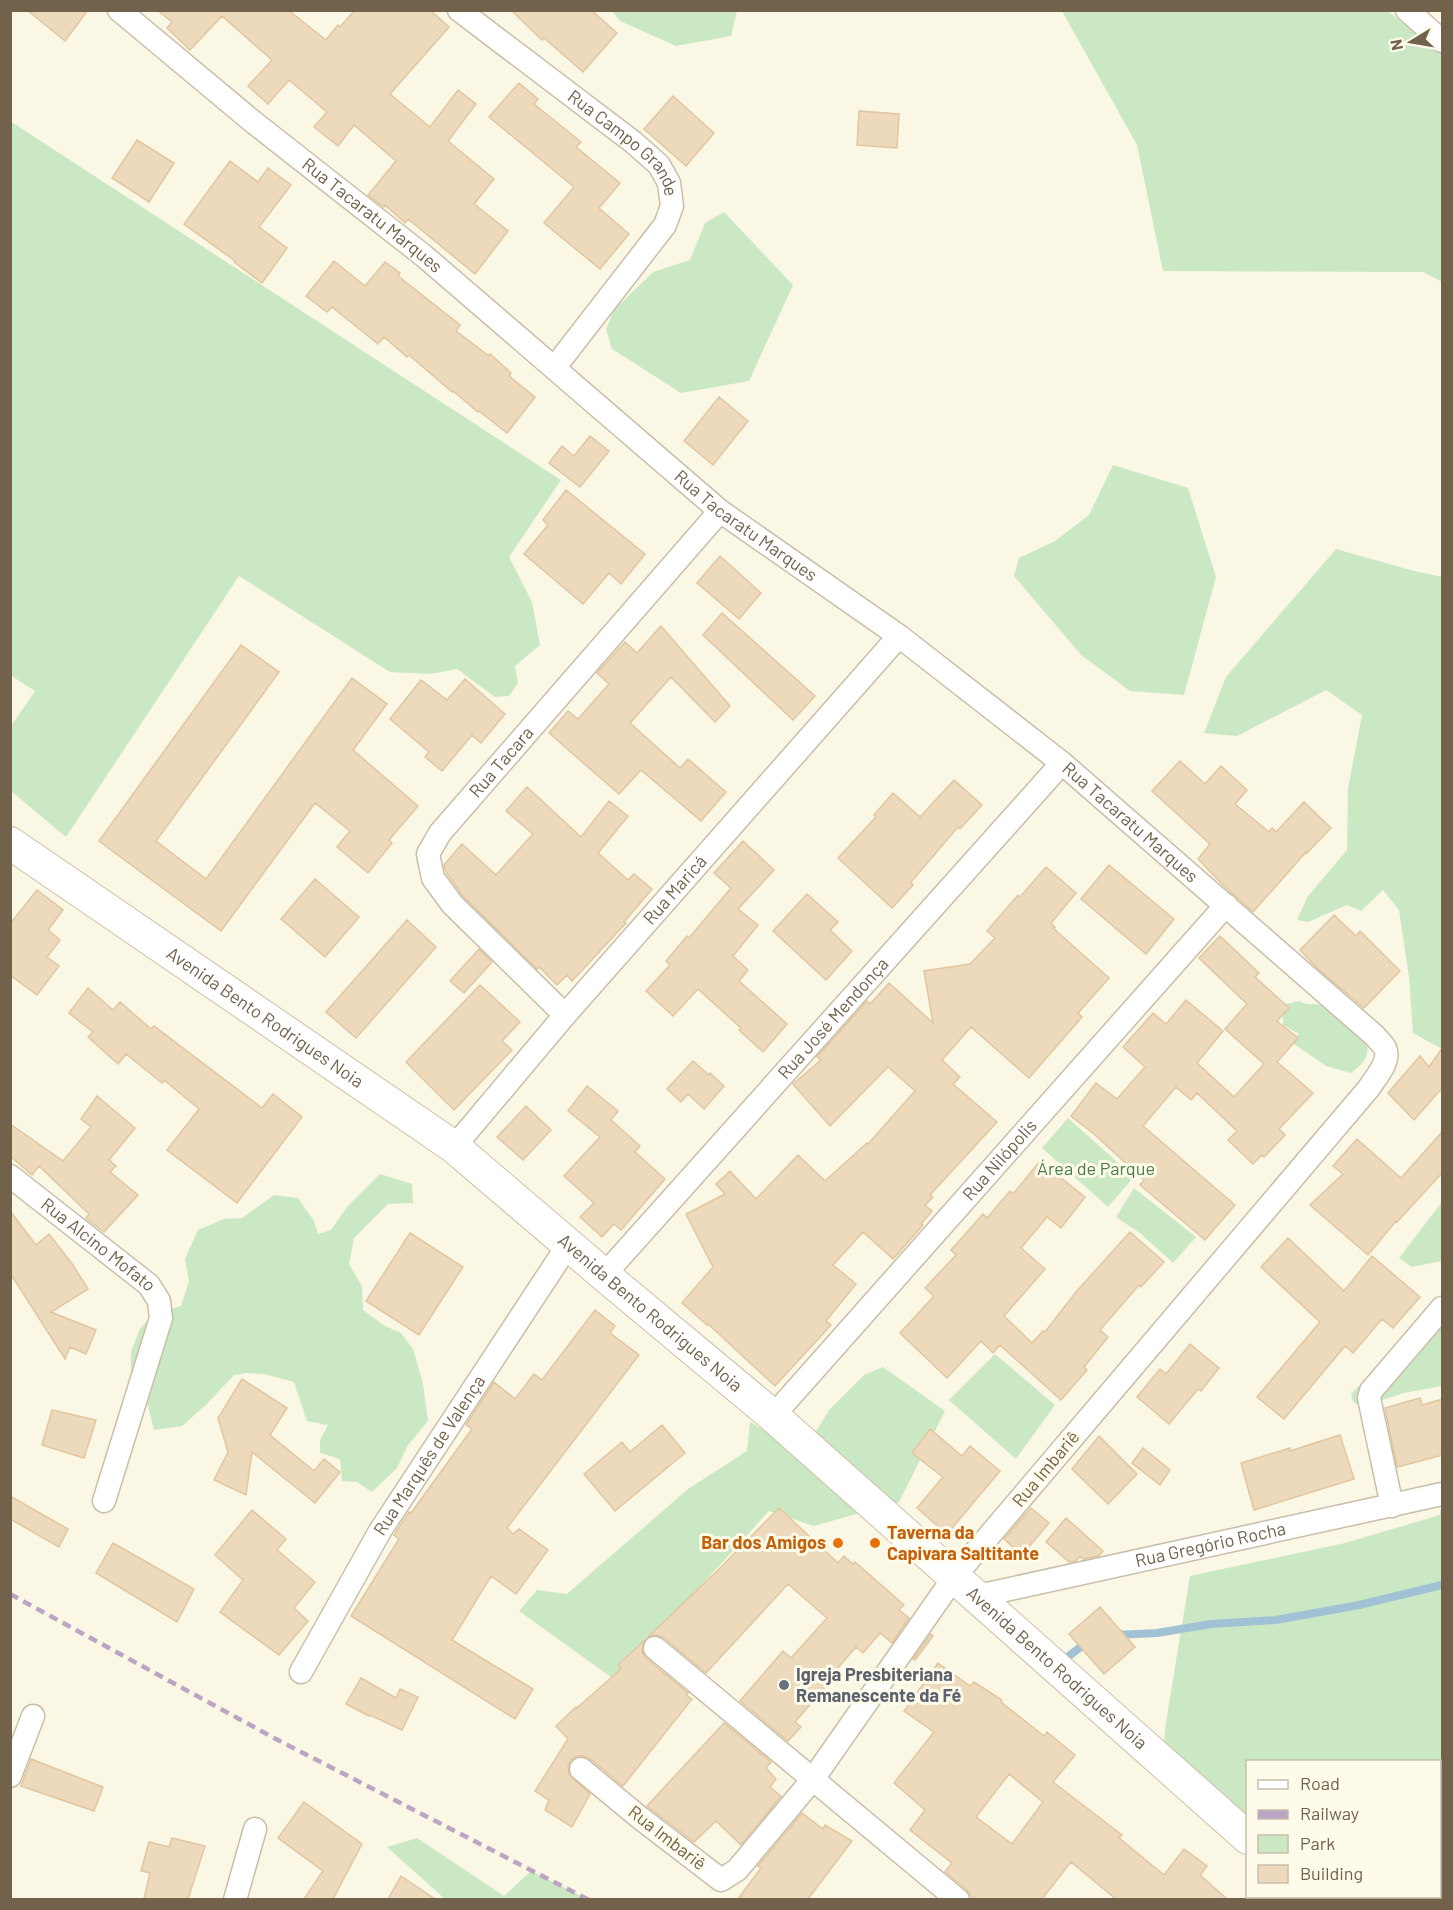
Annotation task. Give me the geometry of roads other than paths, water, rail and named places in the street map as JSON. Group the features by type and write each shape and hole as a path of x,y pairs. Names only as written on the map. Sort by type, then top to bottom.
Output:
{"street":[{"name":"Rua Tacaratu Marques","path":"119,10 252,121 424,256 720,511 899,636 1062,763 1375,1036"},
{"name":"Rua Campo Grande","path":"459,10 633,142 659,165 669,183 672,206 665,225 555,367"},
{"path":"1407,10 1443,41"},
{"name":"Rua Tacara","path":"565,1015 452,904 433,879 428,855 440,833 720,511"},
{"name":"Rua Maricá","path":"454,1147 565,1015 899,636"},
{"name":"Rua José Mendonça","path":"604,1275 1062,763"},
{"name":"Avenida Bento Rodrigues Noia","path":"10,843 454,1147 773,1416 1246,1836"},
{"name":"Rua Nilópolis","path":"773,1416 1226,904"},
{"name":"Rua Imbariê","path":"581,1770 721,1880 737,1870 813,1779 955,1576 1369,1088 1386,1058 1385,1048 1375,1036"},
{"name":"Rua Alcino Mofato","path":"10,1176 149,1285 159,1301 161,1318 104,1501"},
{"name":"Rua Marquês de Valença","path":"301,1672 380,1532 568,1245"},
{"path":"1392,1506 1369,1398 1371,1391 1443,1308"},
{"name":"Rua Gregório Rocha","path":"978,1596 1443,1494"},
{"path":"655,1648 958,1899"},
{"path":"10,1776 33,1716"},
{"path":"235,1899 255,1829"}],"waterway":[{"path":"1116,1635 1157,1633 1211,1624 1276,1620 1359,1605 1442,1585"},
{"path":"1065,1659 1087,1642"}],"railway":[{"path":"10,1594 274,1738 589,1900"}],"place":[{"name":"Bar dos Amigos","path":"838,1543"},
{"name":"Taverna da Capivara Saltitante","path":"875,1543"},
{"name":"Igreja Presbiteriana Remanescente da Fé","path":"784,1685"}],"park label":[{"name":"Área de Parque","path":"1096,1169"}]}
